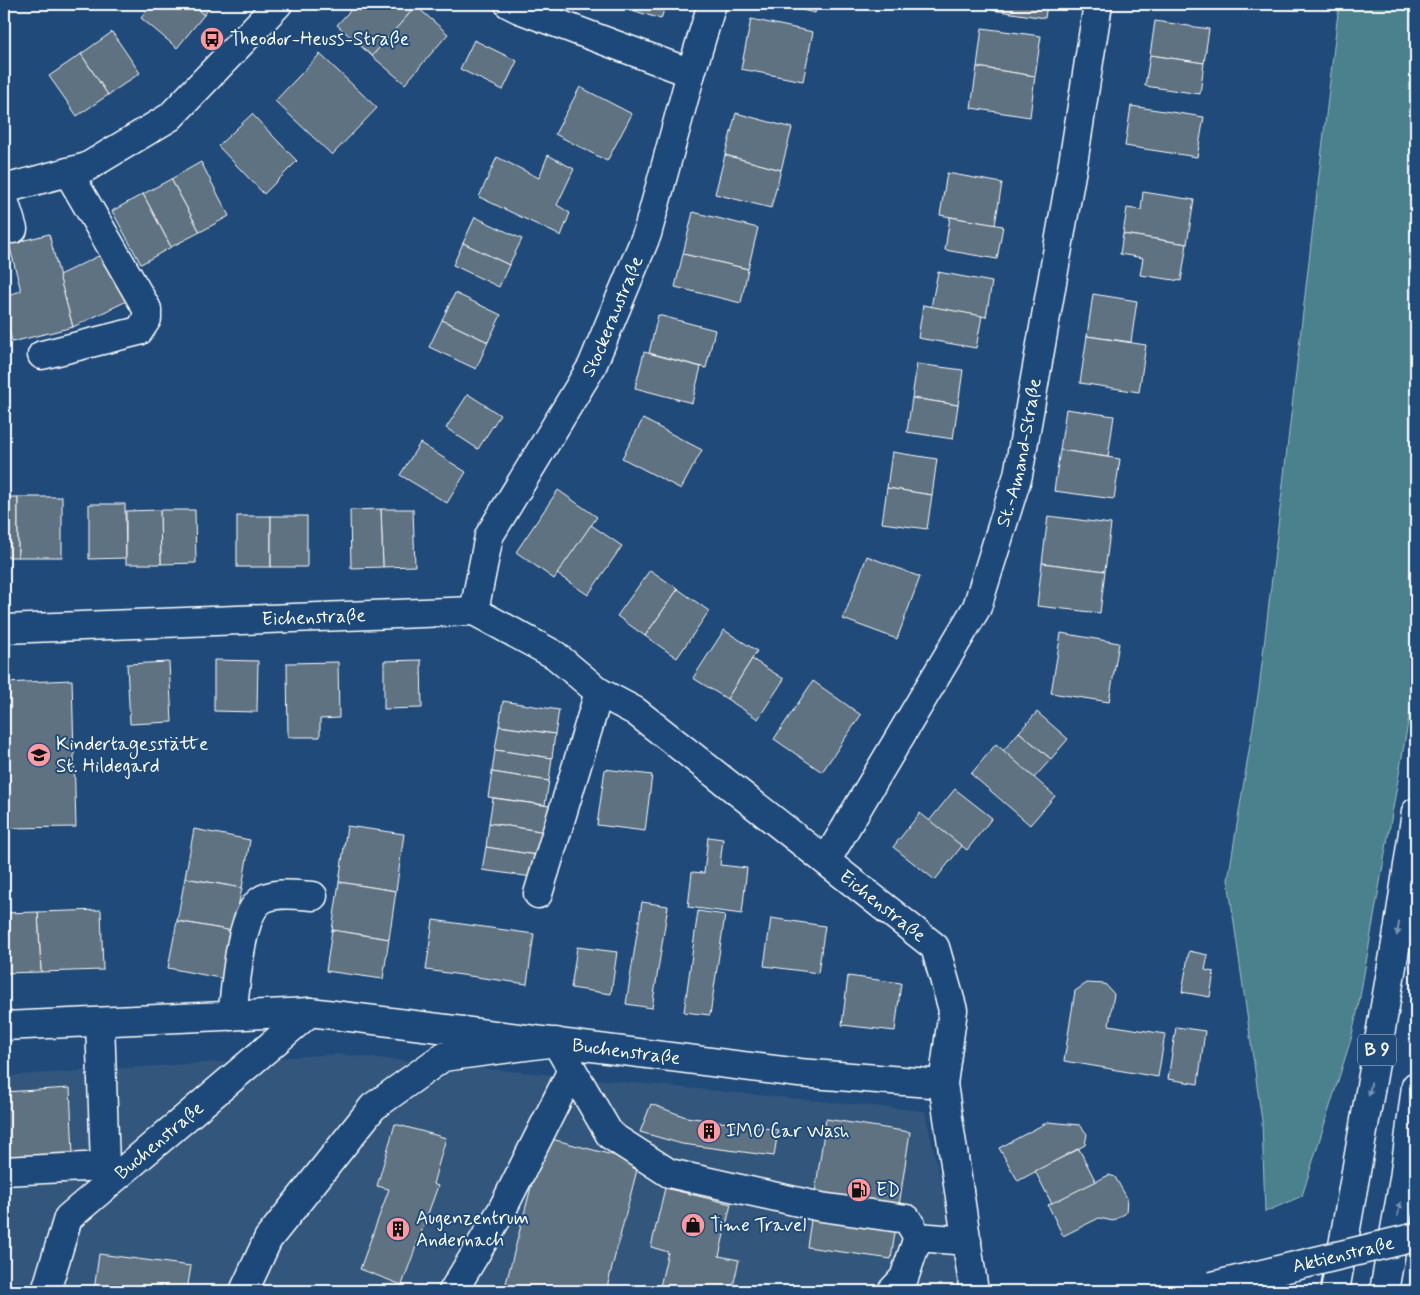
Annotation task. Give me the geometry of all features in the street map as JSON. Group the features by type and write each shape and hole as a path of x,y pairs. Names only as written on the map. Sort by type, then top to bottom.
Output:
{"main road":[{"path":"4,189 87,167 170,117 278,4"},
{"path":"509,4 691,73"},
{"name":"Stockeraustraße","path":"474,611 489,536 592,366 647,234 712,4"},
{"name":"St.-Amand-Straße","path":"826,861 977,608 1018,475 1073,163 1098,4"},
{"path":"42,354 139,331 147,319 147,309 68,172"},
{"path":"4,200 13,229"},
{"name":"Eichenstraße","path":"4,629 474,611 556,655 600,692 635,711 935,947 954,1010 943,1084 974,1291"},
{"path":"538,894 600,692"},
{"name":"B 9","path":"1335,1290 1398,932 1416,812"},
{"path":"232,1016 242,940 249,915 260,901 277,895 313,896"},
{"name":"Buchenstraße","path":"4,1026 310,1012 799,1073 943,1084"},
{"name":"Buchenstraße","path":"46,1291 68,1218 310,1012"},
{"path":"4,1171 106,1166 100,1022"},
{"path":"244,1291 268,1239 373,1107 443,1057 556,1042 610,1135 669,1173 821,1207 907,1219 918,1237"},
{"path":"452,1291 502,1210 572,1070"},
{"path":"1384,1291 1404,1179 1416,1086"},
{"path":"1404,1179 1416,1142"},
{"path":"918,1237 967,1241"},
{"path":"892,1291 904,1278 918,1237"},
{"name":"Aktienstraße","path":"1212,1286 1416,1237"}],"shaded area":[{"path":"336,1054 925,1111 965,1291 4,1291 4,1076"}],"green space":[{"path":"1339,4 1416,4 1416,677 1351,1039 1302,1196 1265,1212 1262,1121 1228,880 1259,689"}],"building":[{"path":"152,4 191,4 204,15 177,48 141,18"},
{"path":"191,4 213,4 204,15"},
{"path":"356,4 414,4 416,6 372,56 337,25"},
{"path":"616,4 666,4 661,19"},
{"path":"777,4 817,4 815,13"},
{"path":"993,4 1047,4 1045,18 992,10"},
{"path":"1179,4 1213,4 1213,8"},
{"path":"416,6 448,34 405,84 372,56"},
{"path":"751,19 813,32 803,81 741,69"},
{"path":"1155,21 1209,29 1204,63 1150,55"},
{"path":"982,28 1041,36 1035,76 977,67"},
{"path":"112,32 140,73 108,95 81,54"},
{"path":"474,40 517,61 503,90 460,69"},
{"path":"81,54 108,95 77,116 49,76"},
{"path":"320,54 377,108 332,155 275,101"},
{"path":"1150,55 1204,63 1200,94 1145,86"},
{"path":"977,67 1035,76 1030,117 971,108"},
{"path":"580,87 632,114 607,161 555,134"},
{"path":"1131,106 1204,117 1197,157 1125,146"},
{"path":"736,113 792,128 781,170 725,155"},
{"path":"252,114 297,161 264,194 218,146"},
{"path":"548,155 574,169 557,205 570,213 561,236 479,197 497,157 539,178"},
{"path":"725,155 781,170 771,208 715,194"},
{"path":"201,162 229,216 200,232 171,179"},
{"path":"947,173 1002,183 995,225 940,215"},
{"path":"171,179 200,232 171,247 143,194"},
{"path":"1143,192 1194,200 1187,244 1123,234 1127,208 1141,210"},
{"path":"143,194 171,247 141,264 112,211"},
{"path":"693,212 758,228 748,269 683,254"},
{"path":"475,217 522,239 509,265 463,243"},
{"path":"950,217 1003,226 997,259 945,250"},
{"path":"49,234 73,327 12,342 4,309 4,296 21,291 9,244"},
{"path":"1123,234 1187,244 1181,281 1140,275 1143,258 1120,254"},
{"path":"463,243 509,265 499,287 453,265"},
{"path":"109,251 129,300 73,327 59,275"},
{"path":"683,254 748,269 741,303 675,287"},
{"path":"938,272 992,282 986,317 931,307"},
{"path":"455,293 501,315 488,342 442,320"},
{"path":"1093,294 1137,301 1131,342 1087,336"},
{"path":"923,305 982,316 976,348 918,338"},
{"path":"658,315 715,330 706,368 649,353"},
{"path":"442,320 488,342 476,369 429,347"},
{"path":"1087,336 1146,345 1139,392 1080,383"},
{"path":"644,352 701,367 692,403 635,388"},
{"path":"917,364 963,370 958,405 912,398"},
{"path":"468,394 500,415 478,449 446,428"},
{"path":"912,398 958,405 953,439 907,432"},
{"path":"1066,409 1114,416 1108,457 1060,450"},
{"path":"643,419 702,450 681,489 622,458"},
{"path":"420,443 466,472 447,503 400,475"},
{"path":"1060,450 1120,459 1114,499 1054,491"},
{"path":"892,452 937,459 932,495 887,488"},
{"path":"887,488 932,495 927,529 882,523"},
{"path":"558,490 597,517 554,579 516,552"},
{"path":"4,497 18,497 18,557 4,557"},
{"path":"18,497 62,497 62,557 18,557"},
{"path":"89,504 125,504 126,558 89,559"},
{"path":"381,509 413,509 415,566 383,567"},
{"path":"381,509 383,567 351,568 350,510"},
{"path":"160,510 195,510 196,563 161,564"},
{"path":"160,510 161,564 126,564 126,511"},
{"path":"237,516 271,516 271,567 237,567"},
{"path":"271,516 307,516 307,567 271,567"},
{"path":"1048,516 1111,524 1105,571 1042,563"},
{"path":"591,525 622,546 588,595 557,574"},
{"path":"867,556 920,577 897,639 843,619"},
{"path":"1042,563 1105,571 1100,613 1037,606"},
{"path":"650,570 678,589 645,636 617,616"},
{"path":"678,589 709,611 677,658 645,636"},
{"path":"724,630 757,651 727,699 693,678"},
{"path":"1061,633 1119,643 1109,702 1051,693"},
{"path":"752,659 784,679 758,719 727,699"},
{"path":"214,660 258,661 257,712 214,711"},
{"path":"421,660 422,708 384,709 384,661"},
{"path":"169,662 172,722 130,724 127,664"},
{"path":"338,662 339,718 320,719 320,737 288,737 287,663"},
{"name":"Kindertagesstätte St. Hildegard","path":"72,680 76,827 4,828 4,683"},
{"path":"813,681 861,715 822,772 774,739"},
{"path":"503,701 559,710 555,734 499,726"},
{"path":"1037,712 1068,739 1051,759 1019,732"},
{"path":"499,726 555,734 552,758 495,750"},
{"path":"1019,732 1051,759 1034,778 1003,751"},
{"path":"996,744 1055,796 1030,825 971,774"},
{"path":"495,750 552,758 549,781 492,772"},
{"path":"605,769 652,775 645,831 597,825"},
{"path":"492,772 549,781 545,805 488,797"},
{"path":"955,789 992,818 967,850 929,821"},
{"path":"493,798 550,806 546,832 489,823"},
{"path":"920,813 962,846 935,880 893,847"},
{"path":"489,823 546,832 542,856 486,847"},
{"path":"347,826 404,834 396,891 339,882"},
{"path":"194,829 250,840 242,888 185,878"},
{"path":"708,837 723,839 720,865 747,868 742,914 688,907 692,872 704,873"},
{"path":"486,847 542,856 539,878 482,870"},
{"path":"185,878 242,888 233,931 177,921"},
{"path":"339,882 396,891 389,939 332,930"},
{"path":"642,902 668,906 652,1008 626,1004"},
{"path":"101,910 103,970 41,972 38,912"},
{"path":"698,911 725,915 710,1015 684,1012"},
{"path":"38,912 41,972 4,973 4,913"},
{"path":"771,918 825,926 818,973 764,966"},
{"path":"433,920 534,934 527,984 426,970"},
{"path":"177,921 233,931 225,979 168,968"},
{"path":"332,930 389,939 383,979 326,971"},
{"path":"577,947 617,952 611,994 571,988"},
{"path":"1189,951 1208,955 1205,970 1214,972 1210,997 1182,992"},
{"path":"848,976 901,983 895,1031 842,1025"},
{"path":"1087,983 1105,984 1114,994 1109,1025 1165,1034 1158,1077 1064,1061 1075,991"},
{"path":"1176,1027 1205,1031 1198,1084 1168,1079"},
{"path":"70,1088 73,1155 4,1158 4,1092"},
{"name":"IMO Car Wash","path":"651,1104 686,1117 778,1130 774,1156 682,1144 640,1132"},
{"path":"826,1119 910,1132 891,1259 807,1247"},
{"path":"1048,1122 1080,1125 1087,1134 1085,1145 1018,1181 999,1148"},
{"name":"Augenzentrum Andernach","path":"395,1124 446,1138 433,1184 438,1186 402,1285 360,1269 389,1189 377,1186"},
{"path":"544,1137 639,1162 606,1291 504,1291"},
{"path":"1079,1149 1096,1182 1052,1204 1035,1171"},
{"path":"1109,1175 1115,1177 1127,1198 1126,1213 1113,1221 1099,1218 1063,1236 1048,1205"},
{"path":"665,1188 731,1204 719,1256 739,1260 732,1291 659,1291 668,1252 651,1247"},
{"path":"99,1254 191,1266 187,1291 94,1291"},
{"path":"607,1286 631,1291 606,1291"}],"place":[{"name":"Theodor-Heuss-Straße","path":"212,39"},
{"name":"Kindertagesstätte St. Hildegard","path":"39,755"},
{"name":"IMO Car Wash","path":"709,1131"},
{"name":"ED","path":"859,1190"},
{"name":"Time Travel","path":"693,1225"},
{"name":"Augenzentrum Andernach","path":"398,1229"}]}
